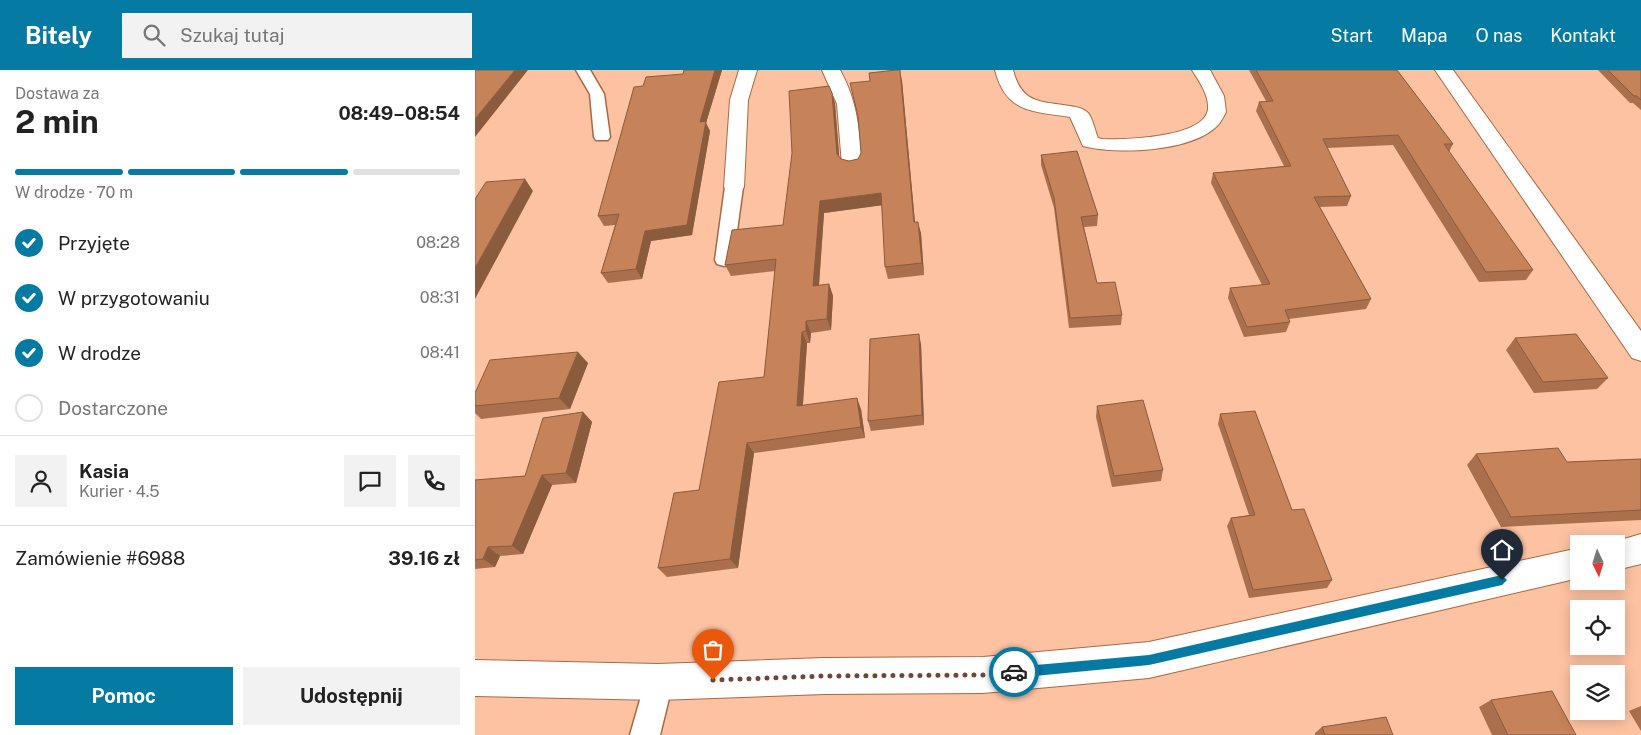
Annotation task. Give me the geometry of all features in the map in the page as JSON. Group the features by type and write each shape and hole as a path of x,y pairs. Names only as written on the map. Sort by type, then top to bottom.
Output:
{"street":[{"path":"734,187 739,100 748,70"},
{"path":"831,70 839,83 850,119 852,165"},
{"path":"1005,70 1006,79 1015,96 1025,102 1076,113 1081,117 1091,142 1109,147 1178,138 1200,131 1212,123 1218,112 1215,97 1201,70"},
{"path":"1444,70 1641,351"},
{"path":"1625,553 1641,549"},
{"path":"475,678 658,682 824,676 983,675 1149,660 1570,565"}],"lane":[{"path":"583,70 597,94 602,137"},
{"path":"724,260 734,187"},
{"path":"645,735 658,682"}],"building":[{"path":"475,70 515,70 475,119"},
{"path":"684,70 715,70 700,122 706,121 687,225 645,231 636,269 601,273 619,214 598,216 634,87 643,86 646,77 683,74"},
{"path":"900,70 914,222 918,222 922,263 885,267 881,193 820,201 813,286 829,284 827,319 806,321 806,331 802,332 797,406 857,398 861,427 747,443 730,559 658,568 674,493 699,490 719,382 764,377 776,259 725,265 732,230 783,225 792,153 789,91 829,86 832,93 837,154 841,159 849,161 858,159 861,153 858,116 850,83 870,81 869,73"},
{"path":"1256,70 1397,70 1453,144 1444,144 1533,270 1486,272 1398,135 1323,139 1351,196 1314,197 1371,299 1285,310 1290,322 1247,327 1230,288 1270,284 1213,173 1291,166 1259,102 1273,101"},
{"path":"1608,70 1641,70 1641,100 1634,96"},
{"path":"1077,151 1098,215 1081,217 1097,283 1115,282 1122,315 1070,318 1054,198 1041,155"},
{"path":"525,179 475,268 475,199 486,182"},
{"path":"919,334 922,415 868,421 870,339"},
{"path":"1576,334 1608,378 1543,382 1515,338"},
{"path":"578,352 559,398 475,406 475,393 490,360"},
{"path":"1143,400 1163,470 1114,476 1097,406"},
{"path":"1255,411 1292,510 1304,509 1332,580 1253,590 1231,518 1255,515 1220,414"},
{"path":"583,412 566,473 542,475 512,546 488,547 483,559 475,560 475,480 525,476 543,418"},
{"path":"1558,448 1567,462 1641,459 1641,510 1511,517 1476,454"},
{"path":"1552,691 1576,735 1508,735 1491,700"},
{"path":"1386,717 1393,735 1325,735 1322,727"}],"way so far":[{"path":"713,680 824,676 983,675 1014,672"}],"route":[{"path":"1014,672 1149,660 1502,580"}]}
